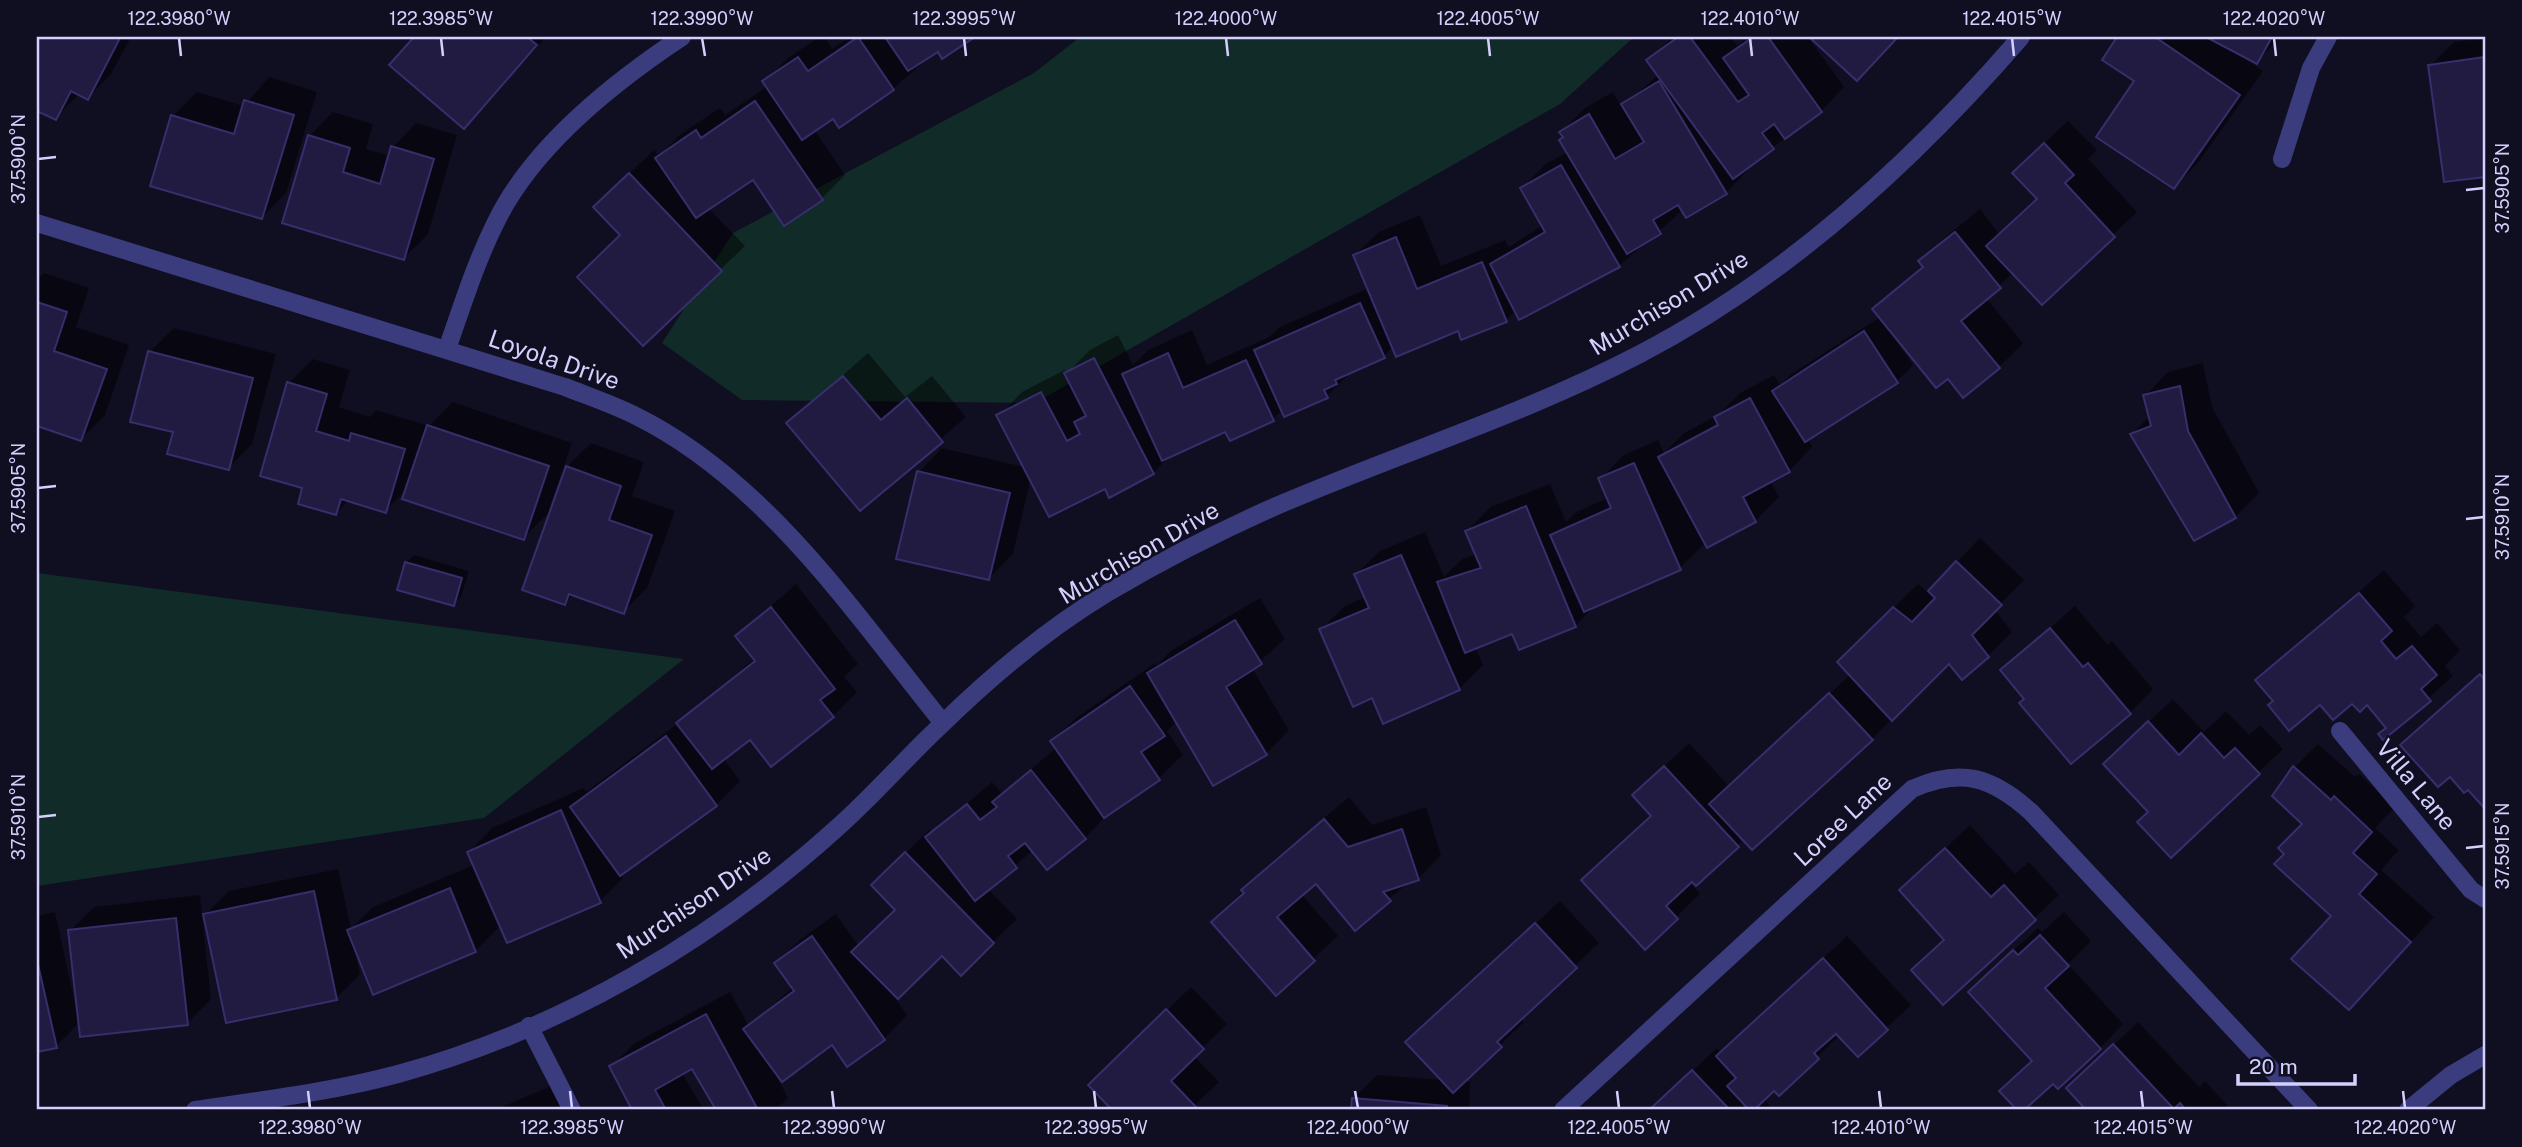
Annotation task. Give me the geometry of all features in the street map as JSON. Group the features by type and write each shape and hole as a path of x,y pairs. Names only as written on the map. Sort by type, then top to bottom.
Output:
{"street":[{"path":"447,349 496,221 531,169 581,113 644,62 682,37"},
{"name":"Murchison Drive","path":"202,1110 305,1095 398,1074 493,1042 585,1002 673,953 764,890 840,825 943,723 1018,657 1101,597 1186,549 1279,505 1552,395 1643,353 1733,299 1824,233 1905,163 2021,37"},
{"path":"2282,159 2311,68 2328,37"},
{"name":"Loyola Drive","path":"37,223 447,349 565,387 636,415 701,457 759,504 812,561 943,723"},
{"name":"Villa Lane","path":"2340,731 2472,890 2485,899"},
{"name":"Loree Lane","path":"1563,1110 1912,789 1940,777 1975,778 2008,791 2031,811 2309,1110"},
{"path":"529,1026 572,1110"},
{"path":"2408,1110 2451,1075 2485,1055"}],"green space":[{"path":"1080,37 1634,37 1560,104 1035,403 742,400 662,343 733,233 1034,73"},
{"path":"37,573 684,659 484,818 37,886"}],"building":[{"path":"37,37 120,38 88,100 71,91 56,120 37,111"},
{"path":"414,37 527,37 537,45 464,129 389,65"},
{"path":"858,37 894,90 839,128 833,119 802,140 762,81 798,57 808,71"},
{"path":"885,37 975,37 942,59 938,52 908,71"},
{"path":"1678,37 1690,37 1738,102 1749,95 1723,58 1753,37 1768,37 1822,112 1785,139 1774,124 1762,133 1774,149 1733,179 1646,60"},
{"path":"1809,37 1898,37 1857,81"},
{"path":"2117,37 2155,37 2240,95 2174,189 2096,137 2134,81 2102,60"},
{"path":"2206,37 2272,37 2257,64"},
{"path":"2485,57 2485,177 2444,182 2428,65"},
{"path":"1659,81 1727,194 1686,218 1678,205 1653,220 1661,234 1627,254 1559,140 1563,137 1559,132 1589,114 1615,159 1644,142 1621,104"},
{"path":"244,100 294,115 262,219 150,186 171,115 234,134"},
{"path":"755,101 823,200 784,226 753,180 696,218 655,158 696,130 701,138"},
{"path":"308,135 350,148 343,172 380,184 391,146 434,159 404,260 282,223"},
{"path":"2044,143 2074,175 2065,183 2115,237 2042,305 1986,246 2037,199 2012,173"},
{"path":"1561,165 1620,267 1519,320 1490,264 1545,232 1520,188"},
{"path":"629,173 722,271 643,346 577,277 620,235 593,207"},
{"path":"1955,232 2001,288 1961,321 2000,368 1963,398 1948,379 1936,388 1872,309 1923,267 1918,261"},
{"path":"1396,237 1417,289 1482,262 1507,322 1461,340 1458,331 1396,357 1353,255"},
{"path":"37,302 67,312 54,351 107,369 81,441 37,426"},
{"path":"1360,303 1385,358 1335,380 1337,384 1324,390 1328,398 1284,417 1254,350"},
{"path":"1864,331 1898,383 1805,442 1772,391"},
{"path":"148,351 253,378 229,470 167,454 173,432 130,422"},
{"path":"1168,353 1183,388 1246,360 1274,421 1230,441 1225,432 1162,461 1122,374"},
{"path":"1094,358 1154,474 1109,498 1105,489 1049,517 996,415 1041,392 1067,441 1080,434 1074,422 1086,416 1064,373"},
{"path":"843,376 881,420 907,398 943,442 860,511 786,423"},
{"path":"287,382 327,394 316,431 349,441 351,433 405,449 386,513 341,499 336,515 298,504 302,488 260,476"},
{"path":"2180,386 2188,431 2236,518 2194,541 2130,434 2151,426 2143,395"},
{"path":"1750,398 1790,472 1743,497 1756,522 1707,548 1658,457 1718,425 1714,417"},
{"path":"427,425 549,466 524,540 402,499"},
{"path":"1634,463 1681,570 1584,612 1550,535 1611,508 1598,478"},
{"path":"566,466 621,486 609,520 652,535 624,614 569,594 565,605 522,590"},
{"path":"917,471 1010,493 989,580 896,559"},
{"path":"1526,506 1576,627 1519,650 1512,634 1465,653 1437,582 1481,568 1465,531"},
{"path":"1401,555 1460,690 1383,724 1372,698 1353,707 1319,629 1369,608 1354,574"},
{"path":"1956,561 2002,605 1972,635 1989,657 1962,680 1949,664 1892,721 1837,662 1893,607 1912,622 1935,598 1928,591"},
{"path":"405,562 462,578 454,606 397,590"},
{"path":"2359,593 2392,631 2381,641 2396,659 2412,646 2437,675 2421,689 2431,701 2383,740 2378,734 2386,728 2367,705 2360,712 2352,704 2333,720 2320,705 2289,731 2268,705 2273,701 2255,680"},
{"path":"771,607 835,689 820,700 834,717 771,767 750,740 712,769 676,723 755,661 735,636"},
{"path":"1235,620 1262,664 1226,687 1267,755 1213,786 1147,673"},
{"path":"2050,628 2083,667 2088,663 2131,714 2071,764 2019,703 2024,699 2000,670"},
{"path":"2480,674 2485,680 2485,809 2468,790 2464,793 2450,777 2438,787 2400,745"},
{"path":"1130,686 1165,736 1141,752 1160,780 1104,818 1050,741"},
{"path":"1829,693 1873,740 1752,850 1709,804"},
{"path":"2148,721 2179,755 2201,733 2224,758 2235,748 2260,774 2171,858 2137,822 2148,812 2103,764"},
{"path":"666,736 717,806 620,876 570,807"},
{"path":"1664,766 1739,847 1696,886 1692,882 1666,906 1678,919 1645,950 1581,880 1651,816 1632,795"},
{"path":"2293,766 2331,800 2334,796 2372,832 2353,853 2377,874 2359,894 2411,942 2349,1010 2291,959 2331,916 2274,864 2284,854 2278,848 2302,824 2272,796"},
{"path":"1031,770 1086,839 1047,870 1025,843 1008,856 1017,868 975,901 925,837 967,804 980,820 997,807 992,802"},
{"path":"561,810 601,903 507,943 467,852"},
{"path":"1324,819 1348,847 1402,829 1419,880 1383,892 1391,901 1355,931 1316,884 1277,917 1315,961 1276,996 1211,922 1244,893 1241,890"},
{"path":"1945,848 1991,897 2004,885 2036,920 1943,1005 1911,970 1944,940 1899,890"},
{"path":"905,852 994,943 961,976 942,956 898,999 851,952 895,910 871,885"},
{"path":"450,888 476,952 373,995 347,930"},
{"path":"314,891 337,1000 226,1023 203,914"},
{"path":"176,918 188,1025 80,1037 68,930"},
{"path":"1535,923 1577,968 1497,1042 1502,1047 1453,1093 1405,1042"},
{"path":"2040,935 2069,966 2045,988 2101,1049 2058,1089 2053,1084 2024,1110 2017,1110 1999,1091 2032,1061 1968,992 2013,950 2018,955"},
{"path":"812,936 885,1040 847,1067 832,1045 782,1082 743,1029 794,991 774,963"},
{"path":"1823,958 1888,1030 1858,1057 1836,1034 1814,1053 1819,1059 1779,1096 1774,1091 1754,1110 1749,1110 1727,1086 1736,1078 1716,1056"},
{"path":"37,960 57,1048 37,1052"},
{"path":"1166,1009 1204,1049 1171,1081 1196,1107 1193,1110 1112,1110 1088,1085"},
{"path":"706,1014 758,1110 716,1110 692,1069 655,1090 666,1110 632,1110 609,1066"},
{"path":"2113,1044 2174,1109 2180,1103 2186,1110 2086,1110 2066,1088"},
{"path":"1692,1070 1730,1110 1649,1110"},
{"path":"1352,1098 1447,1106 1447,1110 1351,1110"}]}
